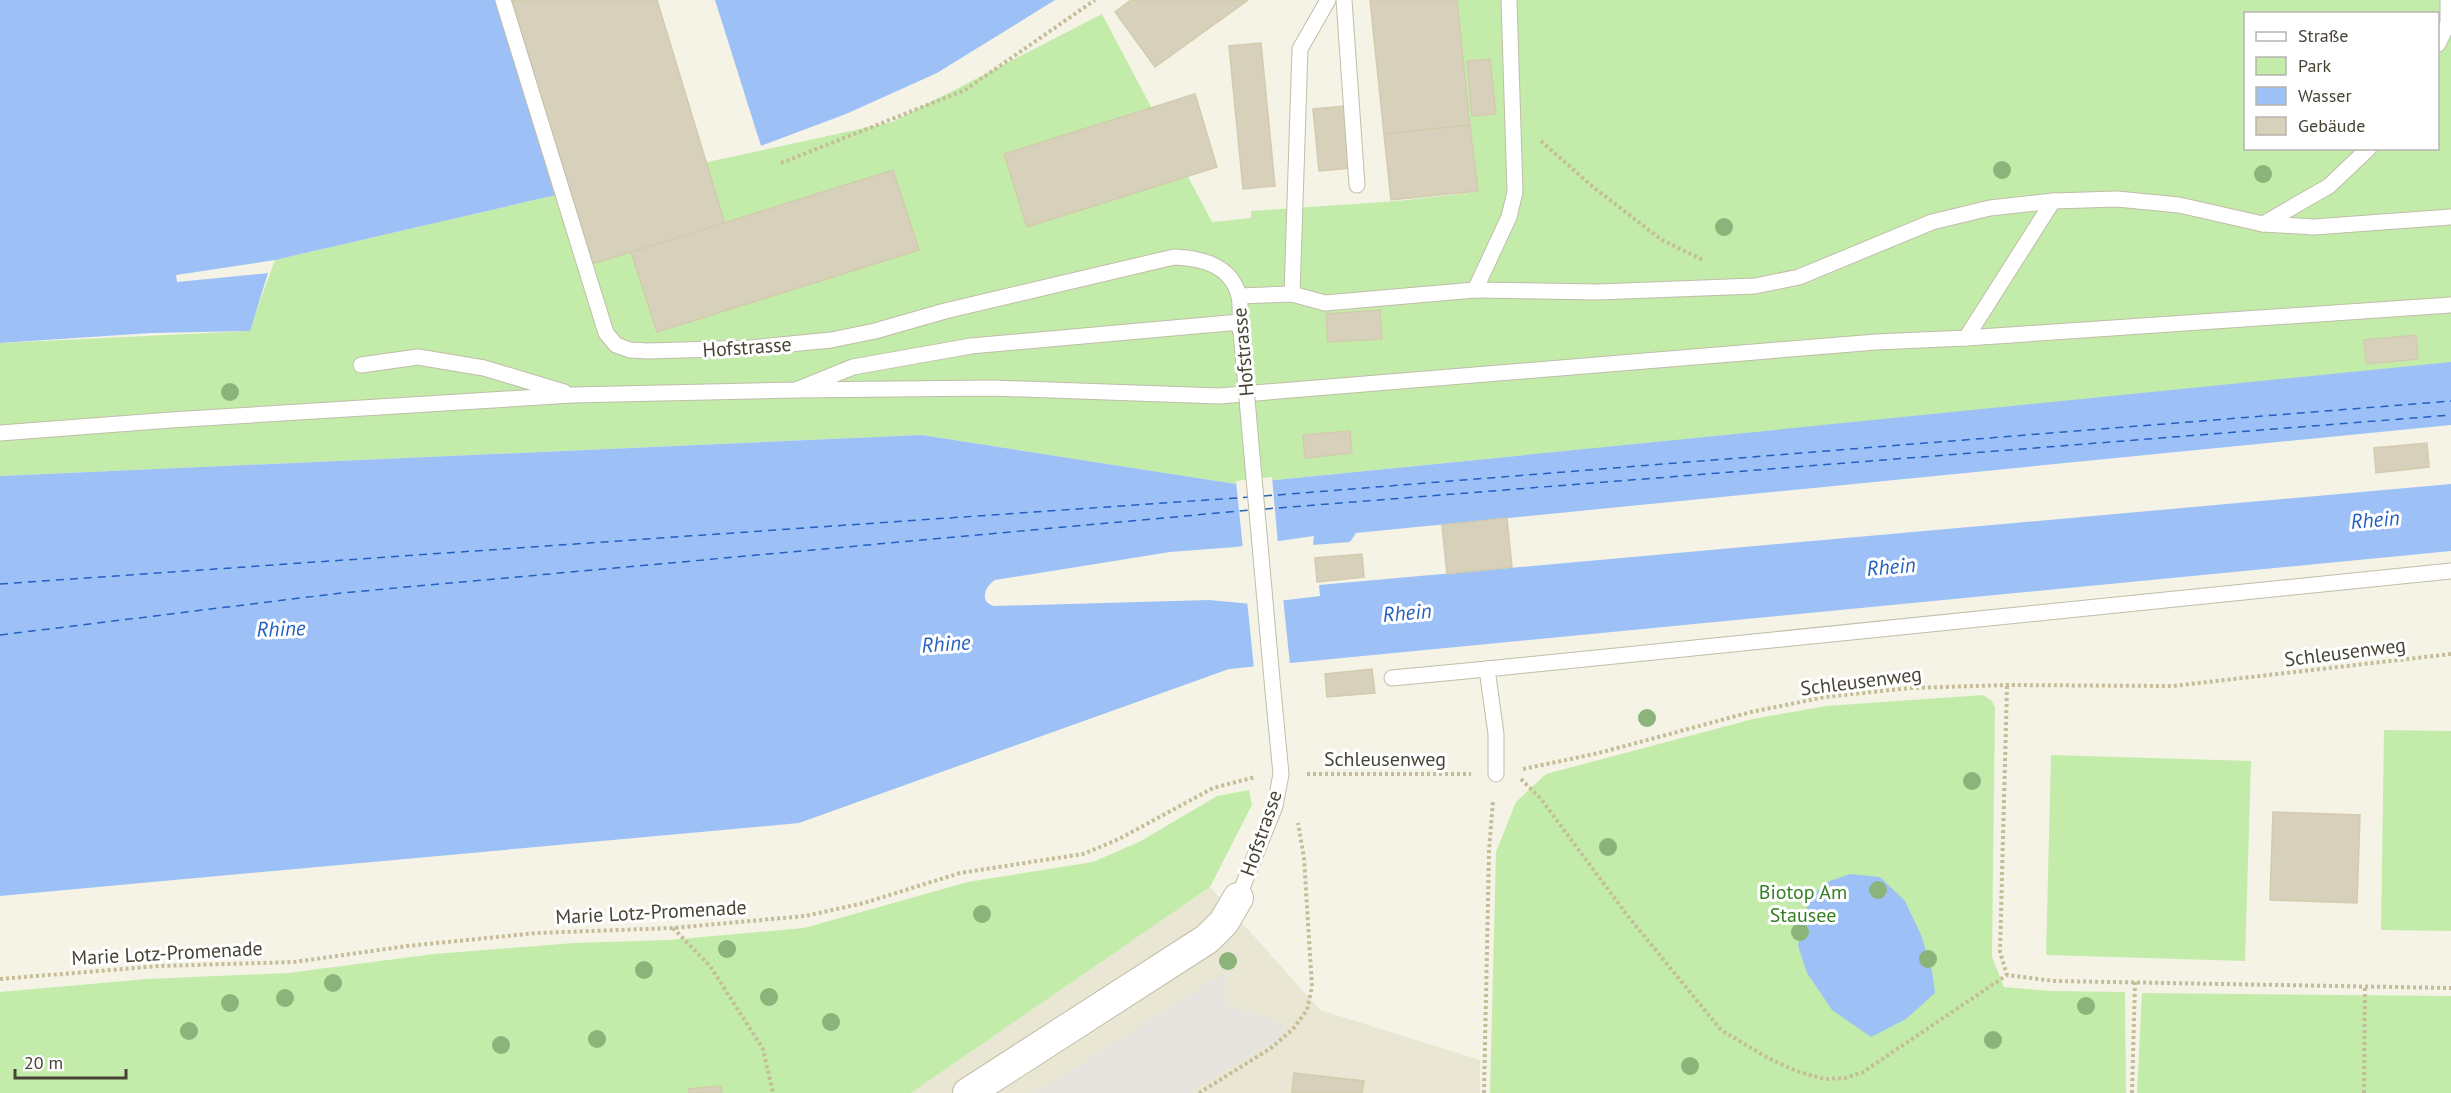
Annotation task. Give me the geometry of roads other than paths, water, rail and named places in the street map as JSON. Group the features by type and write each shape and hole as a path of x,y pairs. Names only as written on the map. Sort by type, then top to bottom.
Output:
{"street":[{"name":"Hofstrasse","path":"968,1093 1207,939 1224,922 1238,898"}],"lane":[{"name":"Hofstrasse","path":"503,0 606,333 616,345 630,350 750,348 831,340 1174,257 1195,257 1213,263 1228,275 1239,296 1281,774 1275,806 1238,898"},
{"path":"1292,294 1300,49 1328,0"},
{"path":"1344,0 1358,185"},
{"path":"1475,290 1509,217 1515,192 1509,0"},
{"path":"2439,42 2448,23 2448,0"},
{"path":"2263,224 2329,186 2367,150"},
{"path":"1239,296 1292,294 1325,303 1475,290 1598,292 1755,286 1799,277 1932,222 1990,208 2053,201 2117,198 2179,205 2263,224 2314,227 2451,217"},
{"path":"1966,338 2053,201"},
{"path":"0,433 572,395 992,388 1219,396 1794,348 2451,306"},
{"path":"796,390 853,367 971,346 1240,327"},
{"path":"361,365 418,357 484,368 572,395"},
{"path":"1392,678 2451,571"},
{"path":"1487,669 1496,734 1496,774"}],"water":[{"path":"0,0 510,0 569,192 275,260 176,275 177,282 268,273 250,331 151,333 0,343"},
{"path":"715,0 1055,0 937,73 846,114 761,146"},
{"path":"2451,362 2451,425 1356,533 1350,542 1313,545 1314,536 1236,547 1170,552 995,580 988,587 985,598 987,602 995,606 1209,600 1252,604 1320,596 1319,585 2451,484 2451,551 1229,669 799,823 0,896 0,476 922,435 1236,484"},
{"path":"1850,874 1880,877 1905,901 1921,935 1932,971 1935,993 1906,1019 1871,1037 1832,1010 1807,973 1798,946 1803,916 1813,895 1827,882"}],"water label":[{"name":"Rhein","path":"2375,520"},
{"name":"Rhein","path":"1891,567"},
{"name":"Rhein","path":"1407,613"},
{"name":"Rhine","path":"281,629"},
{"name":"Rhine","path":"946,644"}],"park label":[{"name":"Biotop Am Stausee","path":"1803,904"}]}
